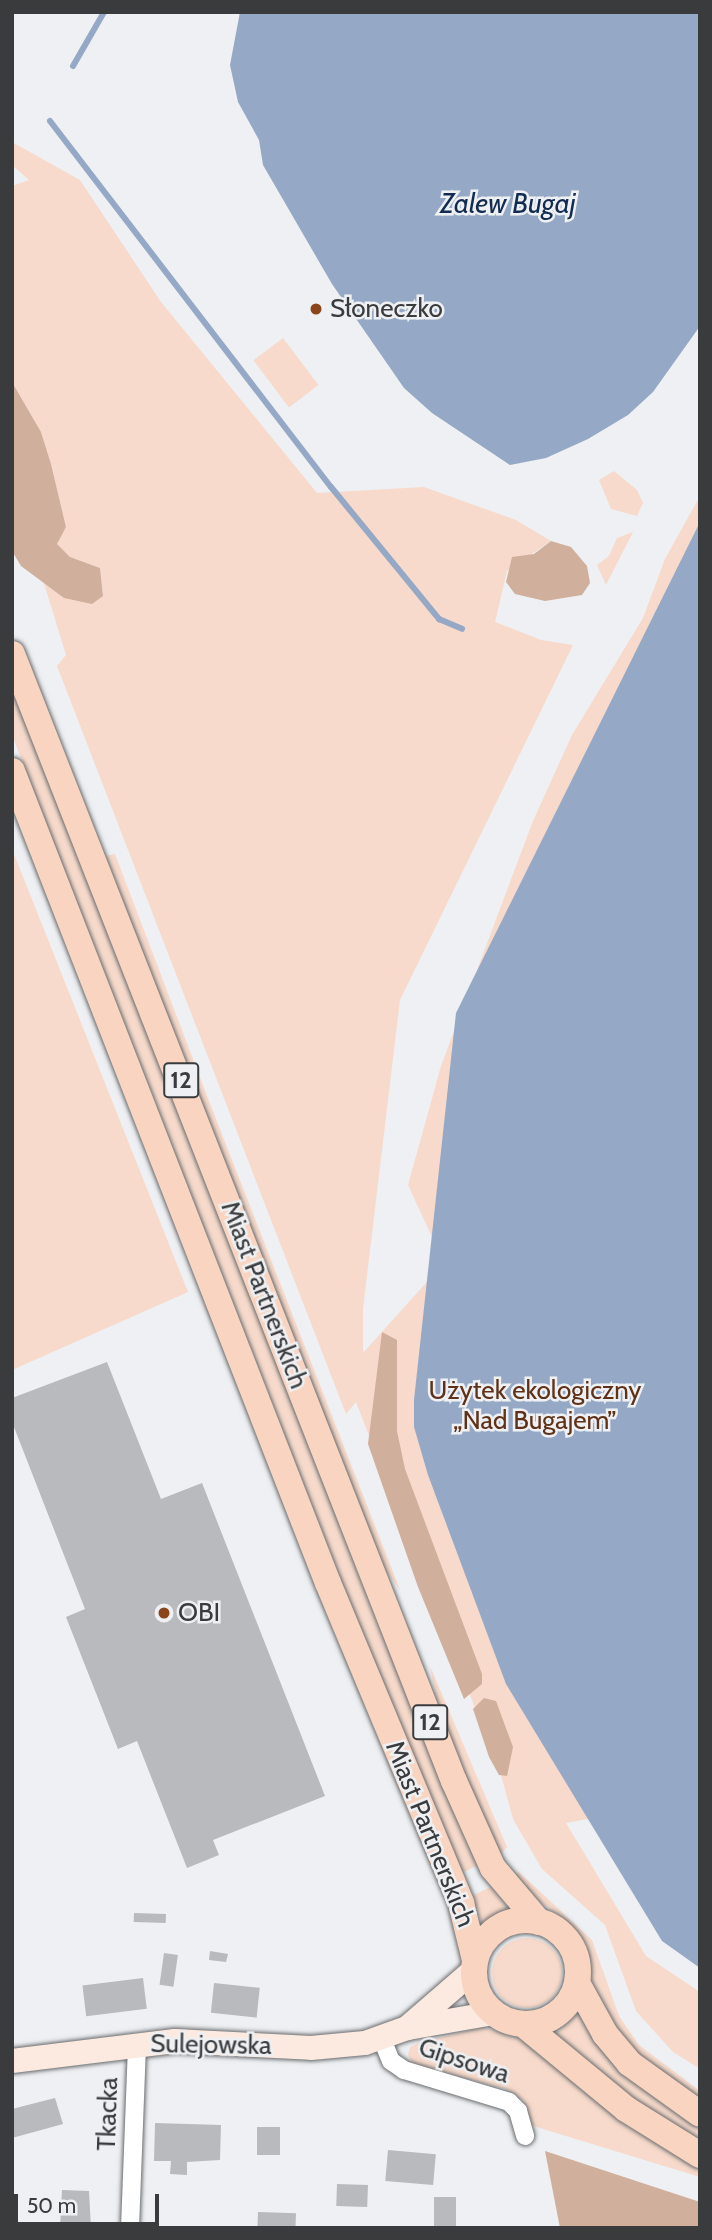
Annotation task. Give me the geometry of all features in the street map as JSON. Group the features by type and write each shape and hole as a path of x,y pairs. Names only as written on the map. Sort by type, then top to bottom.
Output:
{"main road":[{"name":"Miast Partnerskich","path":"12,654 454,1781 493,1868 539,1922"},
{"name":"Miast Partnerskich","path":"12,771 338,1608 461,1903 475,1965"},
{"path":"475,1965 495,1930 512,1922 539,1922"},
{"name":"12","path":"539,1922 555,1929 569,1944 577,1962 577,1983 605,2034 629,2063 700,2114"},
{"name":"12","path":"475,1965 481,1998 494,2013"},
{"name":"Sulejowska","path":"407,2028 475,1965"},
{"path":"523,2024 553,2017 569,2002 577,1983"},
{"path":"494,2013 523,2024 625,2109 700,2155"},
{"name":"Sulejowska","path":"12,2061 137,2045 209,2041 330,2048 382,2039 407,2028 494,2013"}],"street":[{"name":"Gipsowa","path":"382,2039 391,2061 404,2070 509,2102 518,2111 525,2136"},
{"name":"Tkacka","path":"130,2228 137,2045"}],"green space":[{"path":"12,142 80,180 161,302 317,493 424,487 516,520 551,541 507,571 495,622 541,640 573,645 400,1000 363,1309 363,1353 444,1263 408,1185 441,1066 533,821 572,735 643,618 665,559 700,496 700,1893 647,1808 566,1823 646,1956 700,1992 700,2069 673,2052 636,2011 605,1925 542,1869 513,1819 501,1775 356,1402 346,1414 57,666 66,655 43,580 64,598 103,596 100,568 70,557 56,544 66,527 51,464 41,432 12,382 12,186 29,180 12,165"},
{"path":"283,338 319,385 289,407 253,360"},
{"path":"614,471 637,490 643,503 637,516 611,509 599,480"},
{"path":"633,532 606,585 597,565 609,556 617,538"},
{"path":"12,685 380,1630 478,1865 462,1873 367,1646 12,735"},
{"path":"12,849 188,1292 12,1370"},
{"path":"115,854 400,1590 380,1563 118,888 106,856"},
{"path":"430,1666 507,1847 501,1854 456,1757 437,1705"},
{"path":"519,1872 592,1940 619,2016 639,2045 700,2091 700,2102 656,2073 623,2039 593,1984 586,1944 566,1920 529,1894 514,1875"},
{"path":"492,1886 508,1908 482,1923 472,1896"},
{"path":"534,1938 547,1944 556,1953 560,1959 560,1987 552,1998 541,2006 520,2008 502,1998 494,1987 492,1966 502,1948 513,1940"},
{"path":"580,2012 630,2079 700,2125 700,2142 644,2110 555,2034"},
{"path":"483,2027 532,2043 629,2127 700,2166 700,2177 530,2125 523,2100 506,2089 412,2064 408,2055 410,2047"}],"shaded area":[{"path":"12,382 41,432 51,464 66,527 57,544 70,557 100,568 103,596 92,604 64,598 21,566 12,551"},
{"path":"551,541 571,547 587,566 590,583 582,595 545,601 515,594 506,582 512,557 534,554"},
{"path":"382,1332 397,1340 397,1431 405,1469 482,1674 482,1684 464,1699 418,1587 368,1444"},
{"path":"484,1698 496,1701 513,1747 507,1776 499,1775 489,1757 473,1709"},
{"path":"545,2151 700,2202 700,2228 560,2228"}],"water":[{"name":"Zalew Bugaj","path":"240,12 700,12 700,326 653,392 628,415 588,439 546,458 510,465 432,413 404,388 332,284 263,165 259,140 238,102 230,65"},
{"name":"Użytek ekologiczny „Nad Bugajem”","path":"700,522 700,1968 662,1941 506,1684 428,1475 414,1427 414,1400 456,1013"}],"building":[{"name":"OBI","path":"107,1362 161,1499 202,1483 325,1796 213,1840 219,1855 187,1868 137,1741 118,1749 66,1617 85,1609 12,1422 12,1398"},
{"path":"134,1913 166,1914 166,1923 134,1922"},
{"path":"210,1951 228,1954 226,1962 209,1960"},
{"path":"164,1953 178,1955 173,1987 160,1985"},
{"path":"143,1978 147,2009 86,2016 82,1985"},
{"path":"214,1983 260,1988 257,2018 211,2013"},
{"path":"55,2098 63,2124 12,2138 12,2109"},
{"path":"155,2123 221,2125 220,2160 187,2162 187,2175 170,2174 171,2161 154,2161"},
{"path":"257,2127 280,2127 280,2155 257,2155"},
{"path":"388,2150 436,2154 433,2185 385,2181"},
{"path":"337,2184 368,2185 367,2207 336,2206"},
{"path":"62,2190 89,2191 91,2228 60,2228"},
{"path":"434,2197 456,2197 456,2228 434,2228"},
{"path":"258,2212 296,2213 295,2228 257,2228"}],"waterway":[{"path":"73,66 104,12"},
{"path":"50,121 331,487 439,619 462,629"}],"place":[{"name":"Słoneczko","path":"316,309"},
{"name":"OBI","path":"164,1613"}]}
